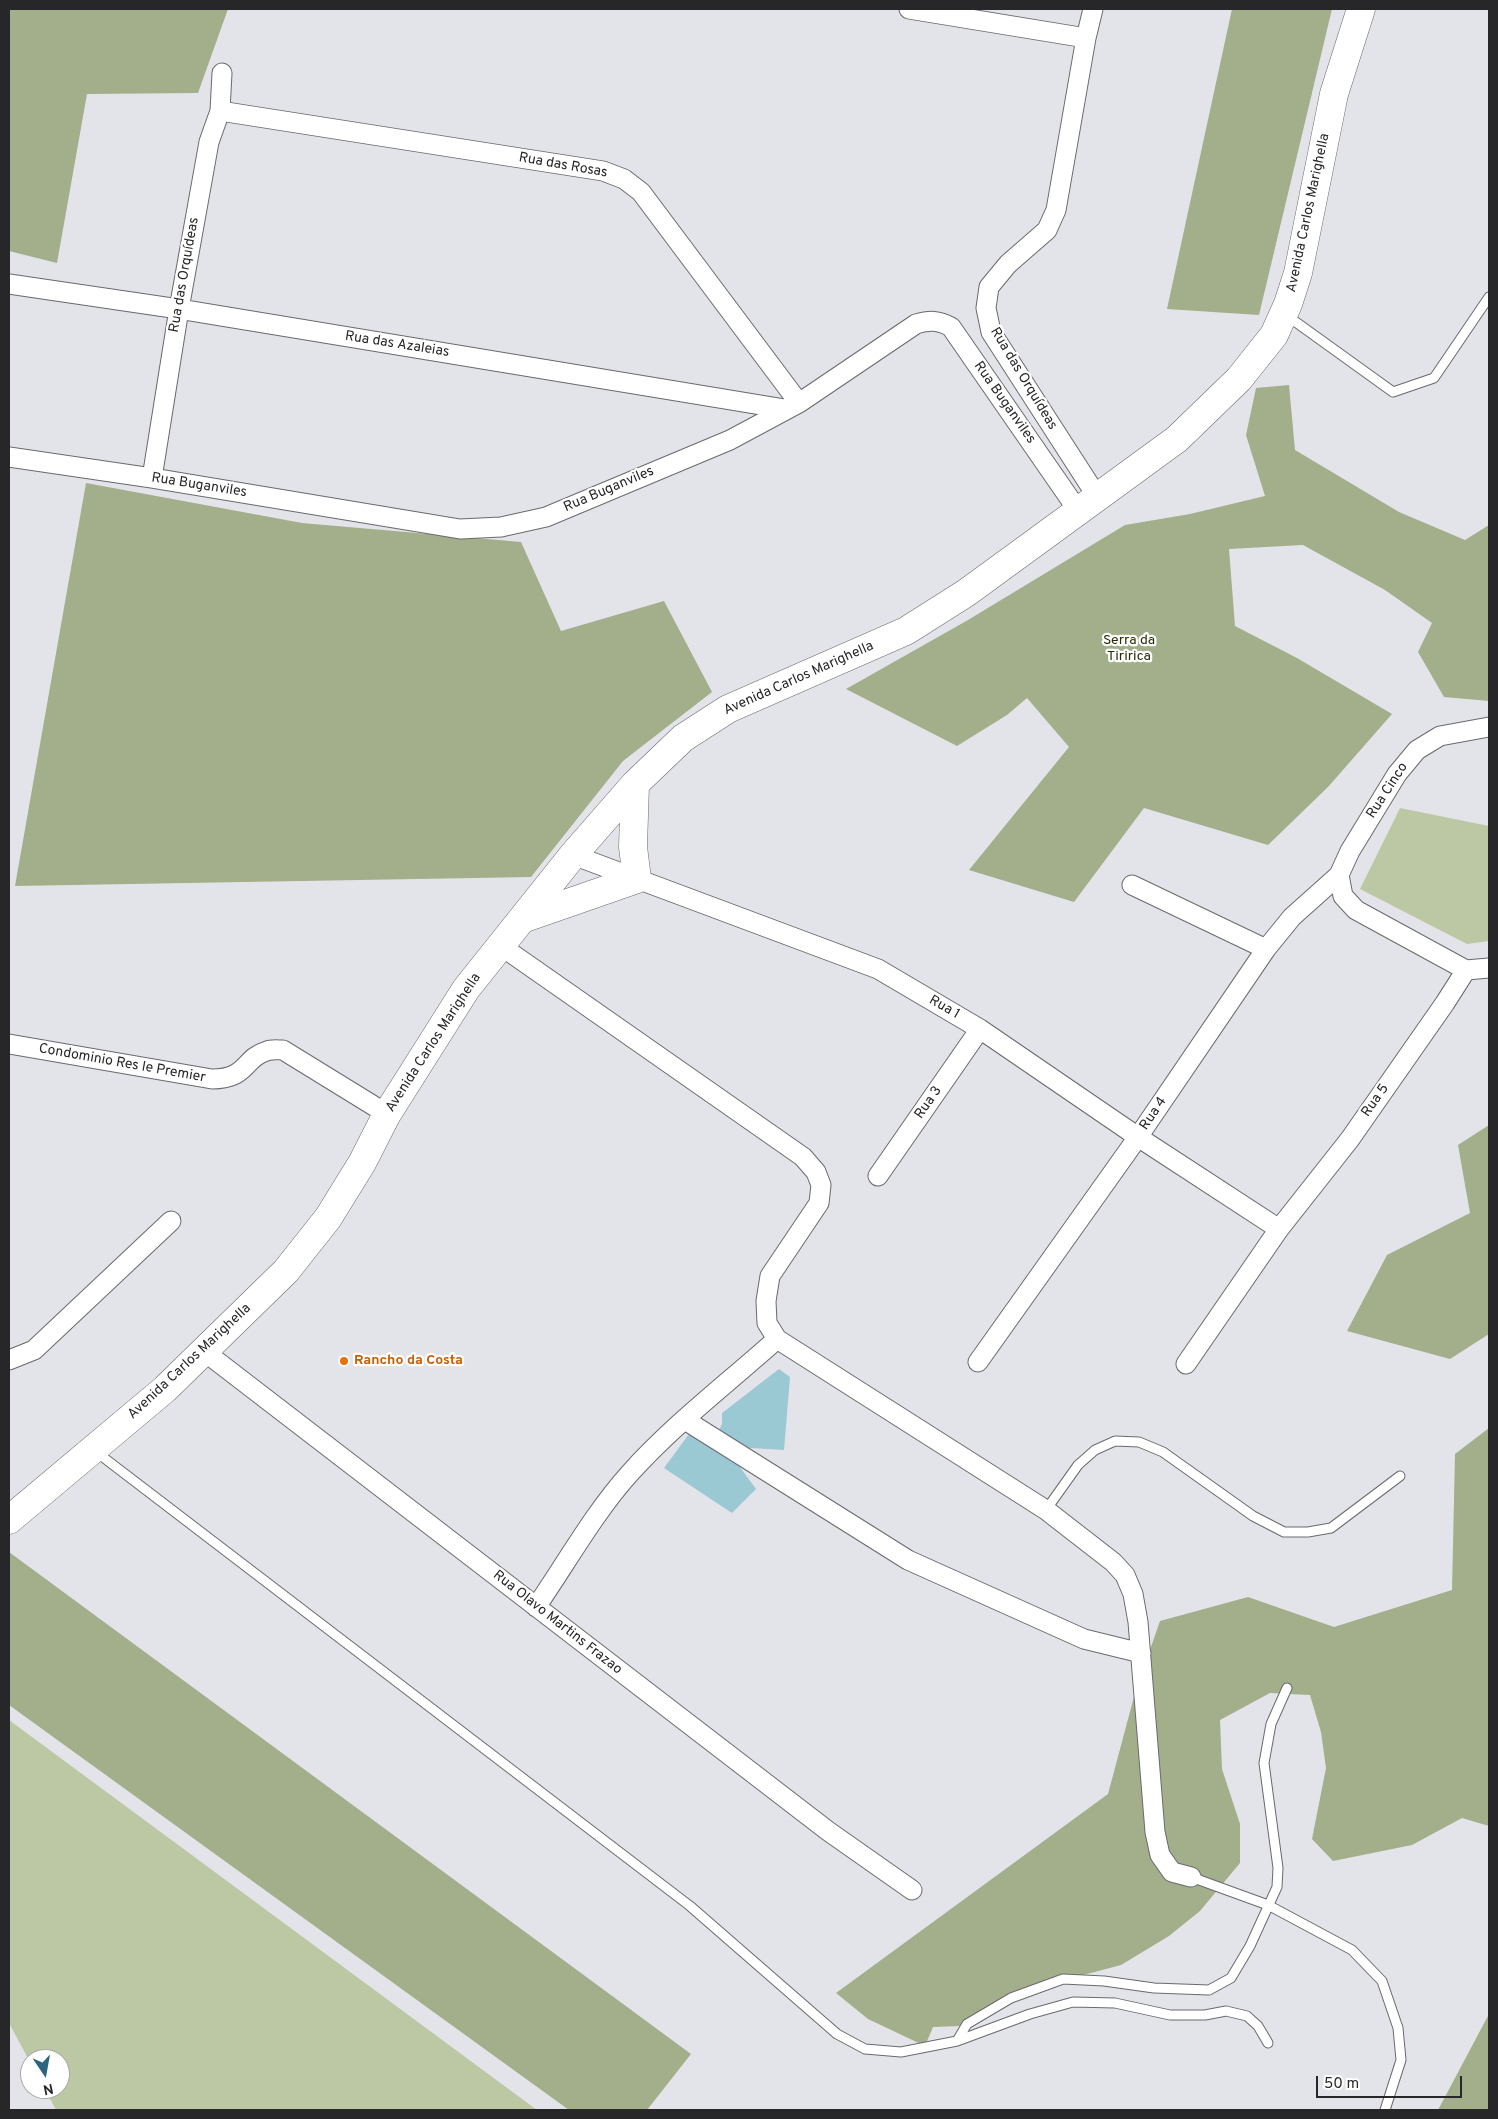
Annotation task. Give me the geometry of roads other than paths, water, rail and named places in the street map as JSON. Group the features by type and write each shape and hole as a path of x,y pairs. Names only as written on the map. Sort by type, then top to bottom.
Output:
{"main road":[{"name":"Avenida Carlos Marighella","path":"9,1520 165,1389 205,1352 286,1270 328,1218 362,1163 388,1114 466,989 573,855 634,784 683,738 728,709 906,631 966,593 1177,440 1239,379 1274,335 1298,274 1334,94 1360,9"},
{"path":"522,919 637,879 633,847 634,784"}],"street":[{"path":"909,9 1086,38"},
{"name":"Rua das Orquídeas","path":"1088,505 991,332 986,308 989,286 1008,264 1047,230 1056,210 1086,38 1094,9"},
{"name":"Rua das Orquídeas","path":"152,478 179,309 209,142 220,110 222,73"},
{"name":"Rua das Rosas","path":"220,110 603,171 624,179 641,192 792,406"},
{"name":"Rua das Azaleias","path":"9,284 792,406"},
{"name":"Rua Buganviles","path":"9,457 152,478 460,529 501,526 546,517 730,440 792,406 916,324 930,320 942,322 951,327 1088,505"},
{"name":"Rua Cinco","path":"1340,875 1350,851 1397,774 1417,750 1440,736 1489,727"},
{"name":"Rua 1","path":"573,855 878,969 980,1029 1138,1137 1279,1229"},
{"path":"1340,875 1343,896 1356,910 1466,970 1489,968"},
{"name":"Rua 4","path":"978,1362 1138,1137 1266,949 1292,917 1340,875"},
{"path":"1132,885 1266,949"},
{"path":"501,946 795,1152 816,1172 821,1185 819,1202 770,1276 766,1301 768,1323 777,1339 1046,1510 1113,1562 1125,1575 1132,1594 1138,1622 1155,1832 1160,1855 1172,1872 1191,1877"},
{"name":"Rua 5","path":"1186,1364 1279,1229 1350,1139 1445,1004 1466,970"},
{"name":"Rua 3","path":"878,1176 980,1029"},
{"name":"Condominio Res le Premier","path":"9,1044 212,1079 226,1079 239,1073 253,1059 267,1051 283,1050 388,1114"},
{"path":"9,1360 34,1350 171,1220"},
{"path":"536,1607 605,1504 630,1473 685,1420 777,1339"},
{"name":"Rua Olavo Martins Frazao","path":"205,1352 828,1831 912,1890"},
{"path":"685,1420 908,1560 1084,1639 1141,1653"}],"lane":[{"path":"1284,313 1393,392 1434,378 1489,297"},
{"path":"1046,1510 1078,1465 1095,1450 1115,1441 1139,1442 1163,1452 1253,1516 1284,1532 1308,1532 1331,1528 1400,1476"},
{"path":"93,1450 690,1906 838,2034 865,2049 901,2052 957,2041 1030,2014 1073,2002 1115,2004 1170,2015 1205,2015 1226,2011 1247,2016 1258,2026 1268,2044"},
{"path":"957,2041 967,2024 1011,1998 1063,1979 1104,1981 1154,1988 1209,1990 1231,1978 1250,1946 1277,1887 1278,1868 1264,1763 1271,1724 1287,1688"},
{"path":"1191,1877 1268,1905 1352,1950 1382,1982 1398,2028 1401,2060 1385,2110"}],"water":[{"path":"779,1369 790,1377 784,1450 751,1448 737,1463 756,1489 732,1513 664,1468 689,1434 711,1446 722,1424 722,1413"}],"place":[{"name":"Rancho da Costa","path":"344,1361"}],"park label":[{"name":"Serra da Tiririca","path":"1129,650"}]}
